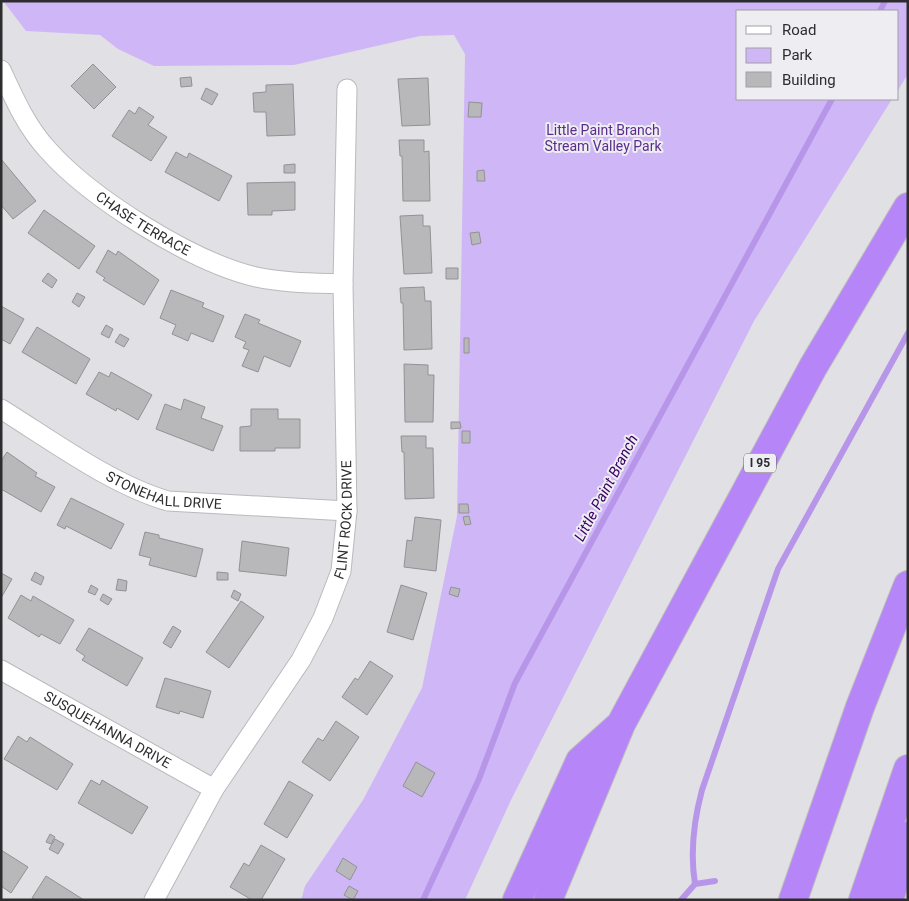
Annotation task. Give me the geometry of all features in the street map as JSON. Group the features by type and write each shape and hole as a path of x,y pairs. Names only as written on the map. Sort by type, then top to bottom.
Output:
{"highway":[{"name":"I 95","path":"548,900 621,724 813,367 908,207"},
{"path":"793,900 860,707 908,585"},
{"path":"517,900 580,761 621,724"},
{"path":"864,900 908,769"},
{"path":"888,900 908,836"}],"street":[{"name":"CHASE TERRACE","path":"1,70 23,115 47,149 94,192 163,237 215,262 256,277 343,284"},
{"name":"FLINT ROCK DRIVE","path":"154,900 214,789 301,660 323,618 341,571 347,511 343,284 347,89"},
{"name":"STONEHALL DRIVE","path":"1,409 136,489 168,501 347,511"},
{"name":"SUSQUEHANNA DRIVE","path":"1,670 214,789"}],"green space":[{"name":"Little Paint Branch Stream Valley Park","path":"3,1 908,1 908,74 899,88 899,10 736,10 736,100 891,100 754,321 511,800 465,900 301,900 305,886 363,800 422,688 457,516 465,54 454,35 420,36 294,65 154,66 118,49 100,35 26,31"}],"building":[{"path":"93,64 116,87 94,109 71,86"},
{"path":"191,77 192,86 181,87 180,78"},
{"path":"428,78 430,125 402,126 398,79"},
{"path":"293,84 295,135 267,136 266,112 254,112 253,93 266,92 266,85"},
{"path":"206,88 218,94 212,105 201,99"},
{"path":"469,102 482,103 481,117 468,117"},
{"path":"139,107 154,117 148,125 167,137 151,161 112,136 129,110 135,114"},
{"path":"399,140 424,140 424,152 429,151 430,201 403,201 402,156 400,156"},
{"path":"176,152 187,158 189,153 232,176 219,201 165,172"},
{"path":"1,159 36,201 13,219 1,205"},
{"path":"295,164 295,173 284,173 284,165"},
{"path":"484,170 485,181 477,181 477,171"},
{"path":"295,182 295,210 272,211 272,215 248,215 247,183"},
{"path":"44,210 95,246 79,269 28,233"},
{"path":"423,215 423,226 430,226 432,273 404,274 400,216"},
{"path":"479,232 481,243 472,245 470,233"},
{"path":"108,250 116,255 118,251 159,280 144,305 103,280 105,278 96,272"},
{"path":"446,268 458,268 458,279 446,279"},
{"path":"48,273 57,280 52,288 42,281"},
{"path":"424,287 425,301 431,301 432,349 404,350 403,303 401,303 400,288"},
{"path":"171,290 204,303 202,307 224,316 213,342 191,333 188,341 172,334 176,325 160,318"},
{"path":"77,293 85,297 79,307 72,302"},
{"path":"1,306 24,319 10,344 1,339"},
{"path":"245,314 260,320 258,323 301,341 290,367 264,356 258,372 242,366 249,350 243,348 246,342 235,337"},
{"path":"106,325 113,329 109,338 101,334"},
{"path":"37,327 90,359 76,384 22,352"},
{"path":"120,334 129,339 124,347 115,342"},
{"path":"464,338 469,338 469,353 464,353"},
{"path":"404,364 428,365 428,375 434,375 433,422 405,422"},
{"path":"99,372 109,377 111,372 152,395 138,420 117,408 116,411 86,394"},
{"path":"184,399 205,407 201,418 223,426 213,451 156,429 165,404 181,410"},
{"path":"251,409 278,409 278,419 300,419 300,448 275,448 275,451 240,451 240,427 251,426"},
{"path":"451,422 460,422 461,428 451,429"},
{"path":"462,431 470,431 470,443 462,443"},
{"path":"401,436 426,436 426,448 433,448 434,498 405,499 404,452 402,452"},
{"path":"7,452 37,473 35,476 55,487 41,512 1,489 1,461"},
{"path":"71,498 124,524 111,549 66,526 65,529 57,525"},
{"path":"459,504 468,504 469,513 459,513"},
{"path":"469,516 471,524 465,525 463,517"},
{"path":"415,517 441,520 436,571 404,567 407,540 412,541"},
{"path":"145,532 159,535 159,538 203,549 196,577 149,565 151,558 139,555"},
{"path":"242,541 289,548 286,576 239,571"},
{"path":"35,572 44,577 41,585 31,580"},
{"path":"217,572 228,573 228,580 217,580"},
{"path":"1,573 12,579 1,598"},
{"path":"118,579 127,581 126,591 116,590"},
{"path":"91,585 98,589 95,595 88,592"},
{"path":"401,585 427,593 413,640 387,632"},
{"path":"451,587 460,589 458,597 449,594"},
{"path":"234,590 241,594 238,601 231,597"},
{"path":"103,594 112,599 108,605 100,600"},
{"path":"21,595 31,601 33,596 74,620 60,644 41,634 39,637 8,618"},
{"path":"241,601 264,617 229,668 206,652"},
{"path":"173,626 181,631 171,648 163,643"},
{"path":"89,628 143,658 127,686 82,660 85,656 76,650"},
{"path":"370,661 393,676 367,715 342,697 355,678 358,680"},
{"path":"165,678 211,691 203,718 180,711 179,714 156,707"},
{"path":"336,721 359,737 330,781 302,762 318,738 323,741"},
{"path":"18,736 27,742 30,737 73,764 57,790 4,759"},
{"path":"416,762 435,773 422,797 403,786"},
{"path":"91,780 100,785 102,780 148,807 132,834 78,803"},
{"path":"289,781 313,795 287,838 264,824"},
{"path":"50,834 55,837 51,844 46,842"},
{"path":"55,839 64,844 58,854 49,849"},
{"path":"261,845 285,859 261,900 252,900 230,887 244,863 249,866"},
{"path":"1,850 28,867 11,893 1,886"},
{"path":"343,858 357,867 350,880 336,871"},
{"path":"46,876 84,900 35,900 32,898"},
{"path":"349,886 358,891 353,900 344,895"}],"waterway":[{"name":"Little Paint Branch","path":"880,10 885,1"},
{"name":"Little Paint Branch","path":"423,900 479,779 515,683 831,100"},
{"path":"695,884 694,837 702,790 778,569 908,333"},
{"path":"681,900 695,884 715,881"}]}
